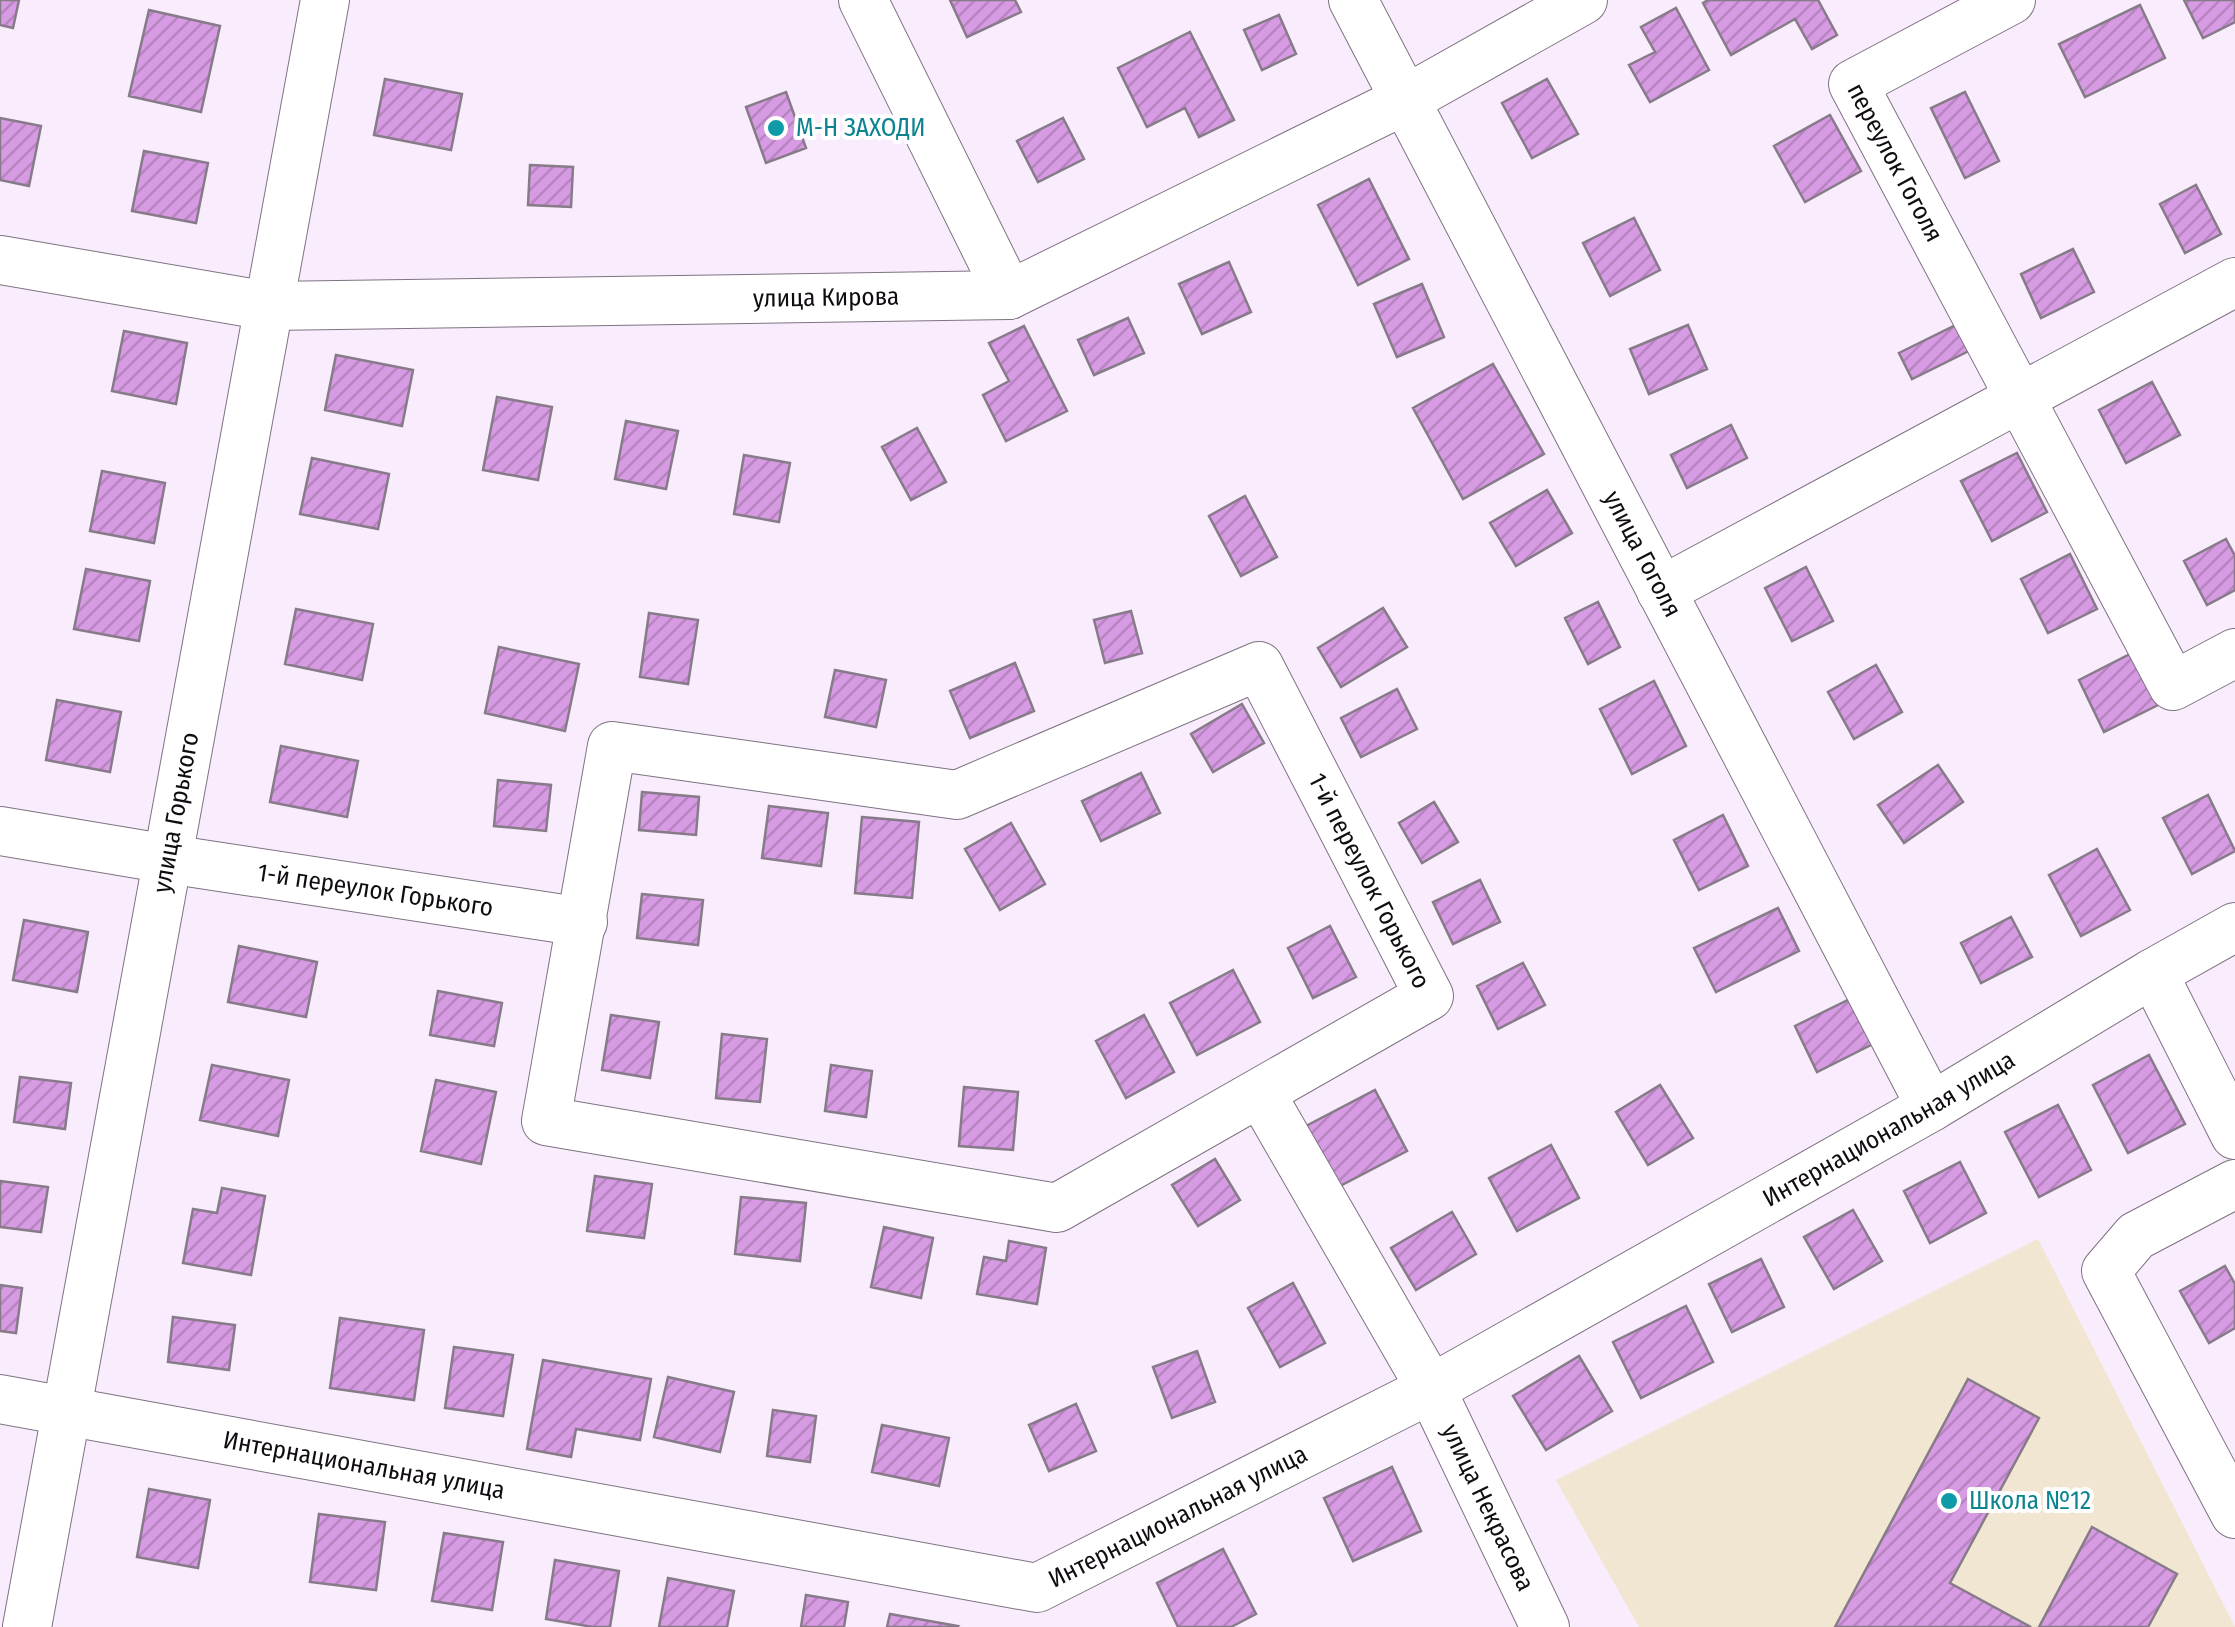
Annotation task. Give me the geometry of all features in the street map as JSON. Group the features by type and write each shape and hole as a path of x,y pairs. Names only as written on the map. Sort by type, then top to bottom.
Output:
{"street":[{"name":"улица Горького","path":"27,1627 325,0"},
{"path":"863,0 1009,294"},
{"name":"улица Гоголя","path":"1353,0 1931,1107"},
{"name":"улица Кирова","path":"0,260 269,306 1009,294 1405,100 1583,0"},
{"name":"переулок Гоголя","path":"2011,0 1854,84 2172,686 2235,653"},
{"path":"1662,591 2235,282"},
{"name":"1-й переулок Горького","path":"1260,666 1429,996 1260,1094 1058,1208 546,1122 612,746 956,796 1260,666"},
{"name":"1-й переулок Горького","path":"0,831 583,922"},
{"name":"Интернациональная улица","path":"0,1399 1037,1588 1431,1389 1931,1107 2235,928"},
{"path":"2153,973 2235,1135"},
{"name":"улица Некрасова","path":"1260,1094 1431,1389 1545,1627"},
{"path":"2235,1184 2136,1236 2106,1271 2235,1514"}],"shaded area":[{"path":"2038,1239 2235,1627 1639,1627 1556,1480"}],"building":[{"path":"0,0 19,0 13,28 0,25"},
{"path":"950,0 1015,0 1021,12 967,37"},
{"path":"1818,0 1837,35 1812,49 1795,19 1731,55 1703,3"},
{"path":"2184,0 2235,0 2235,22 2203,38"},
{"path":"2140,5 2165,58 2085,97 2059,44"},
{"path":"1676,8 1709,70 1650,102 1629,65 1655,52 1641,27"},
{"path":"149,10 220,26 201,112 129,96"},
{"path":"1279,15 1296,54 1262,70 1244,30"},
{"path":"1190,32 1234,120 1199,137 1185,108 1147,127 1118,68"},
{"path":"385,79 462,94 451,150 374,135"},
{"path":"1547,79 1578,134 1532,158 1502,103"},
{"name":"М-Н ЗАХОДИ","path":"786,92 806,148 766,163 746,107"},
{"path":"1965,92 1999,161 1965,178 1931,108"},
{"path":"1830,115 1861,171 1805,202 1774,146"},
{"path":"0,118 41,126 29,186 0,180"},
{"path":"1063,118 1084,159 1038,182 1017,141"},
{"path":"144,151 208,163 196,223 132,211"},
{"path":"530,165 573,167 571,207 528,205"},
{"path":"1369,179 1409,259 1358,285 1318,205"},
{"path":"2196,185 2221,234 2185,253 2160,204"},
{"path":"1634,218 1660,270 1610,296 1583,243"},
{"path":"2073,249 2094,292 2041,318 2021,274"},
{"path":"1229,262 1251,312 1202,334 1179,284"},
{"path":"1422,284 1444,337 1397,357 1374,304"},
{"path":"1128,318 1144,353 1094,375 1078,340"},
{"path":"1968,319 1981,345 1912,379 1899,353"},
{"path":"1688,325 1707,369 1649,394 1630,349"},
{"path":"1024,326 1067,411 1006,441 983,395 1009,381 989,343"},
{"path":"124,331 187,343 176,404 112,391"},
{"path":"336,355 413,370 402,426 325,410"},
{"path":"1493,364 1544,454 1463,499 1413,408"},
{"path":"2152,382 2180,435 2126,463 2099,410"},
{"path":"497,397 552,407 538,480 483,470"},
{"path":"626,421 678,431 666,489 615,479"},
{"path":"1731,425 1747,458 1687,488 1671,455"},
{"path":"917,428 946,482 911,500 882,447"},
{"path":"2017,453 2047,512 1992,541 1961,481"},
{"path":"744,455 790,463 779,522 734,514"},
{"path":"312,458 389,474 378,529 300,514"},
{"path":"102,471 165,483 154,543 90,531"},
{"path":"1547,490 1572,533 1516,566 1490,523"},
{"path":"1245,496 1277,557 1241,576 1209,516"},
{"path":"2226,539 2235,556 2235,590 2207,605 2184,561"},
{"path":"2070,554 2097,609 2048,633 2021,579"},
{"path":"1806,567 1833,621 1792,641 1765,588"},
{"path":"86,569 150,581 139,641 74,629"},
{"path":"1598,602 1620,647 1588,664 1565,618"},
{"path":"1383,608 1407,647 1341,687 1318,648"},
{"path":"296,609 373,624 362,680 285,664"},
{"path":"1131,611 1142,653 1105,663 1094,620"},
{"path":"649,613 698,620 688,684 640,677"},
{"path":"499,647 579,664 565,731 485,713"},
{"path":"2132,653 2158,705 2104,732 2079,680"},
{"path":"1015,663 1034,711 970,738 950,691"},
{"path":"1876,665 1902,712 1854,739 1828,692"},
{"path":"835,670 886,680 876,727 825,717"},
{"path":"1654,681 1686,746 1632,774 1600,709"},
{"path":"1397,689 1417,729 1361,757 1341,718"},
{"path":"57,700 121,712 110,772 46,760"},
{"path":"1242,704 1264,743 1213,772 1191,734"},
{"path":"281,746 358,761 347,817 270,802"},
{"path":"1938,765 1963,802 1904,843 1878,805"},
{"path":"1141,773 1160,813 1101,841 1082,801"},
{"path":"498,780 551,785 546,831 494,826"},
{"path":"642,792 699,797 696,835 639,830"},
{"path":"2208,795 2235,851 2192,874 2163,818"},
{"path":"1434,802 1458,842 1422,863 1399,823"},
{"path":"769,806 828,813 821,866 762,858"},
{"path":"1723,815 1748,866 1699,890 1674,840"},
{"path":"862,817 919,822 912,898 855,893"},
{"path":"1011,823 1045,884 1000,910 965,849"},
{"path":"2097,849 2130,910 2081,936 2049,875"},
{"path":"1480,880 1500,922 1453,944 1433,902"},
{"path":"642,894 703,900 698,945 637,938"},
{"path":"1778,908 1799,951 1716,992 1694,948"},
{"path":"2011,917 2032,957 1981,983 1961,943"},
{"path":"24,920 88,932 77,992 13,980"},
{"path":"1330,926 1356,977 1313,998 1288,948"},
{"path":"239,946 317,962 306,1017 228,1002"},
{"path":"1523,963 1545,1005 1498,1029 1477,986"},
{"path":"1233,970 1260,1022 1197,1055 1170,1003"},
{"path":"438,991 502,1003 494,1046 430,1035"},
{"path":"1852,998 1873,1044 1817,1072 1795,1026"},
{"path":"611,1015 659,1022 650,1078 602,1070"},
{"path":"1144,1015 1174,1072 1126,1098 1096,1041"},
{"path":"722,1034 767,1039 760,1102 716,1098"},
{"path":"2149,1055 2185,1124 2128,1153 2093,1085"},
{"path":"212,1065 289,1080 278,1136 200,1120"},
{"path":"831,1065 872,1071 866,1117 825,1111"},
{"path":"20,1077 71,1083 65,1129 14,1122"},
{"path":"436,1080 496,1092 481,1164 421,1151"},
{"path":"1660,1085 1693,1138 1648,1165 1616,1112"},
{"path":"964,1087 1018,1092 1013,1150 959,1146"},
{"path":"1375,1090 1407,1151 1338,1187 1306,1126"},
{"path":"2058,1105 2091,1170 2039,1197 2005,1132"},
{"path":"1551,1145 1579,1198 1517,1231 1489,1178"},
{"path":"1215,1159 1240,1200 1198,1226 1172,1185"},
{"path":"1960,1162 1986,1213 1930,1243 1904,1191"},
{"path":"595,1176 652,1184 644,1238 587,1231"},
{"path":"0,1181 48,1187 41,1232 0,1227"},
{"path":"222,1188 265,1196 251,1275 183,1263 193,1209 217,1213"},
{"path":"741,1197 806,1203 800,1261 735,1254"},
{"path":"1853,1210 1882,1261 1834,1289 1804,1237"},
{"path":"1452,1212 1476,1254 1416,1290 1391,1248"},
{"path":"884,1227 933,1238 921,1298 871,1287"},
{"path":"1009,1241 1046,1248 1037,1304 977,1294 984,1257 1006,1261"},
{"path":"1761,1259 1784,1307 1732,1332 1709,1284"},
{"path":"2225,1266 2235,1284 2235,1328 2209,1343 2180,1291"},
{"path":"1293,1283 1325,1343 1280,1367 1248,1308"},
{"path":"0,1285 22,1288 16,1333 0,1331"},
{"path":"1686,1306 1713,1362 1641,1398 1613,1342"},
{"path":"173,1317 235,1325 229,1370 168,1362"},
{"path":"340,1318 424,1330 414,1400 330,1388"},
{"path":"454,1347 513,1355 503,1416 445,1408"},
{"path":"1197,1351 1215,1402 1172,1418 1153,1367"},
{"path":"1579,1356 1612,1411 1546,1450 1513,1396"},
{"path":"543,1360 651,1379 640,1440 576,1429 571,1457 527,1449"},
{"path":"668,1377 734,1392 720,1452 654,1437"},
{"name":"Школа №12","path":"1968,1379 2039,1418 1950,1583 2031,1627 1835,1627"},
{"path":"1076,1404 1096,1451 1049,1471 1029,1425"},
{"path":"773,1410 816,1416 810,1462 767,1456"},
{"path":"882,1425 949,1438 939,1486 872,1472"},
{"path":"1392,1467 1421,1531 1353,1561 1324,1498"},
{"path":"149,1489 210,1500 198,1568 137,1557"},
{"path":"319,1514 385,1522 376,1590 310,1582"},
{"name":"Школа №12","path":"2092,1527 2177,1574 2148,1627 2039,1627"},
{"path":"444,1533 503,1542 492,1610 432,1601"},
{"path":"1223,1549 1256,1614 1231,1627 1178,1627 1157,1583"},
{"path":"555,1560 619,1571 610,1627 546,1619"},
{"path":"668,1578 734,1591 727,1627 659,1627"},
{"path":"806,1595 848,1602 844,1627 801,1627"},
{"path":"890,1614 958,1626 887,1627"}],"place":[{"name":"М-Н ЗАХОДИ","path":"776,128"},
{"name":"Школа №12","path":"1949,1501"}]}
